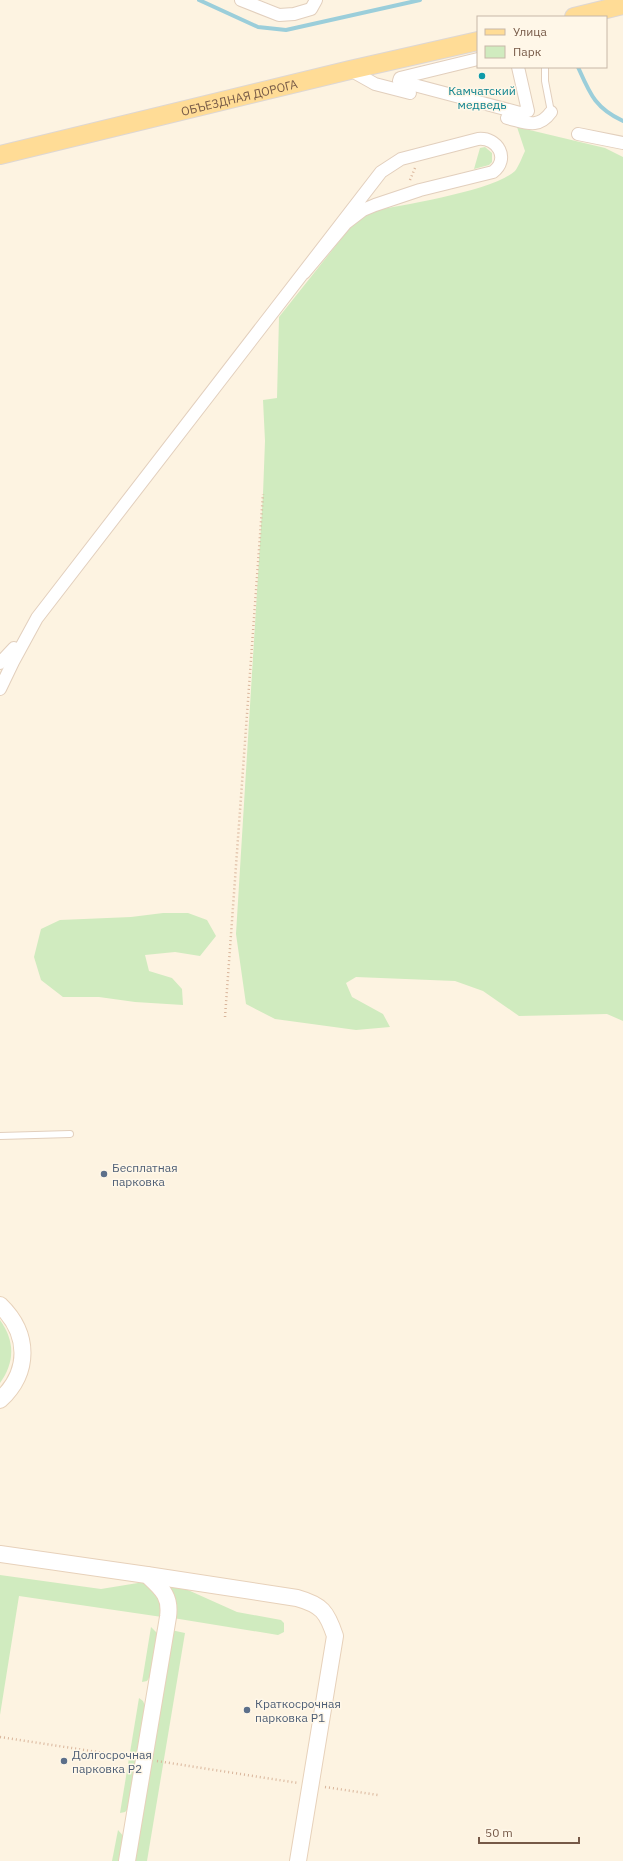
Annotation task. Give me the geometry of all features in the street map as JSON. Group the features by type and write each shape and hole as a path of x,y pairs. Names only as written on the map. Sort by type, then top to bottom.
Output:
{"main road":[{"path":"578,16 623,5"},
{"name":"ОБЪЕЗДНАЯ ДОРОГА","path":"0,155 350,70 477,41"},
{"path":"0,1305 16,1324 23,1347 18,1377 8,1392 0,1400"},
{"path":"0,1554 297,1598 311,1602 320,1607 328,1616 335,1636 298,1861"},
{"path":"127,1861 169,1607 164,1592 147,1575"}],"street":[{"path":"241,0 279,15 294,14 311,9 316,0"},
{"path":"477,59 400,78 399,81 520,113 528,112 518,68"},
{"path":"350,70 375,84 530,123 541,122 551,112"},
{"path":"578,134 623,142"},
{"path":"0,663 8,656 371,184 391,164 401,159 478,138 488,139 497,145 501,154 501,160 499,166 493,172 402,196 357,213 346,223 304,273"},
{"path":"0,689 37,618"}],"lane":[{"path":"545,68 545,81 551,112"},
{"path":"0,1136 70,1134"}],"path":[{"path":"408,184 416,164"},
{"path":"225,1017 263,494"},
{"path":"0,1737 378,1795"}],"green space":[{"path":"517,127 605,148 623,157 623,1021 607,1014 519,1016 483,991 455,981 356,977 346,983 352,997 383,1014 390,1027 356,1030 275,1019 246,1004 236,934 263,494 265,441 263,400 277,398 279,317 357,219 372,211 469,191 488,185 515,171 525,151"},
{"path":"485,147 492,153 492,162 489,165 474,169 480,148"},
{"path":"163,913 188,913 207,920 216,936 200,956 175,952 145,955 149,971 172,978 182,989 183,1005 135,1002 99,997 63,997 41,980 34,957 41,929 60,920 131,917"},
{"path":"0,1320 5,1328 11,1344 11,1359 5,1375 0,1383"},
{"path":"0,1575 101,1589 144,1582 163,1600 162,1617 19,1596 0,1715"},
{"path":"165,1584 179,1586 237,1612 281,1620 284,1623 284,1632 278,1635 173,1618"},
{"path":"151,1627 158,1634 151,1675 147,1681 142,1682"},
{"path":"171,1630 185,1633 147,1861 133,1861"},
{"path":"139,1698 143,1701 146,1708 130,1807 125,1812 120,1813"},
{"path":"118,1830 125,1838 121,1861 112,1861"}],"waterway":[{"path":"199,0 258,27 286,30 420,0"},
{"path":"578,68 594,99 606,111 623,121"}],"place":[{"name":"Камчатский медведь","path":"482,76"},
{"name":"Бесплатная парковка","path":"104,1174"},
{"name":"Краткосрочная парковка P1","path":"247,1710"},
{"name":"Долгосрочная парковка P2","path":"64,1761"}]}
